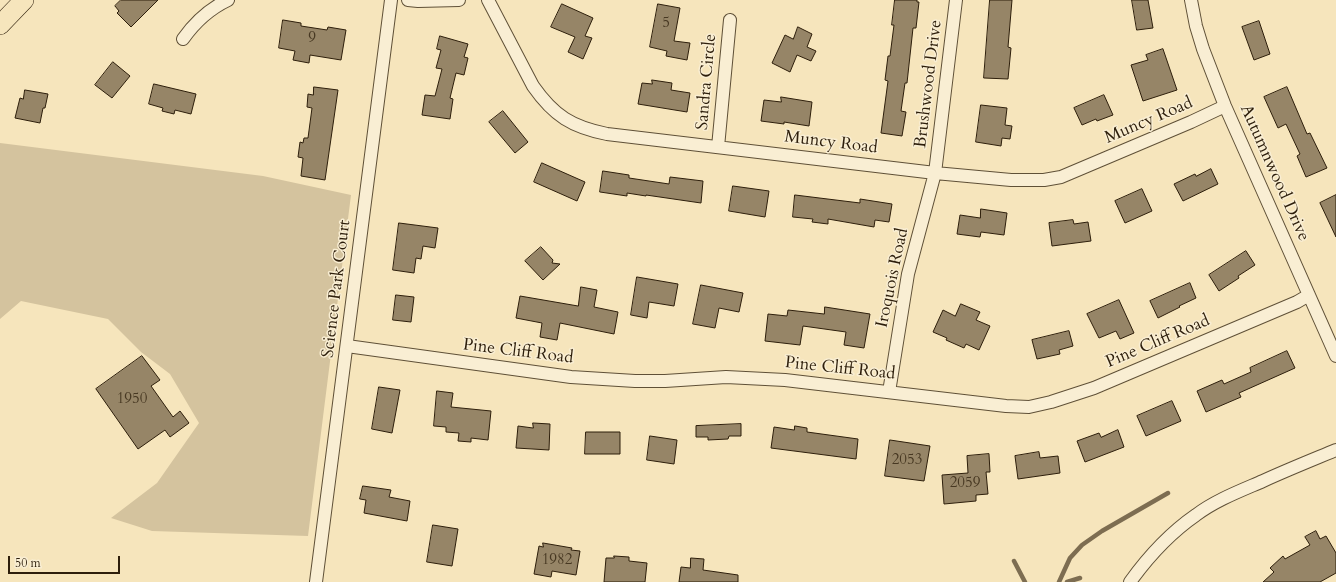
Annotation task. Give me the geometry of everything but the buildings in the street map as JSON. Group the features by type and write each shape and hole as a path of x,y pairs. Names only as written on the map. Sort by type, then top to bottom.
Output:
{"main road":[{"path":"0,25 24,0"}],"street":[{"path":"183,39 201,18 218,5 228,0"},
{"name":"Science Park Court","path":"316,582 391,0"},
{"path":"408,0 459,0"},
{"name":"Muncy Road","path":"488,0 533,86 542,98 553,110 578,126 608,134 935,173 1011,180 1044,180 1061,177 1225,106"},
{"name":"Brushwood Drive","path":"935,173 956,0"},
{"name":"Autumnwood Drive","path":"1191,0 1202,49 1225,106 1336,356"},
{"name":"Sandra Circle","path":"718,147 730,20"},
{"name":"Iroquois Road","path":"889,392 908,274 935,173"},
{"name":"Pine Cliff Road","path":"347,346 571,377 635,381 666,381 726,377 785,380 1006,406 1029,407 1052,402 1094,388 1309,296"},
{"path":"1130,582 1142,565 1159,547 1195,515 1239,491 1336,450"}],"shaded area":[{"path":"0,143 263,176 351,195 308,536 152,531 111,518 157,483 199,423 170,374 141,352 108,319 21,301 0,319"}],"waterway":[{"path":"1059,582 1070,558 1082,545 1102,531 1168,493"},
{"path":"1014,561 1025,582"},
{"path":"1067,582 1080,578"}]}
